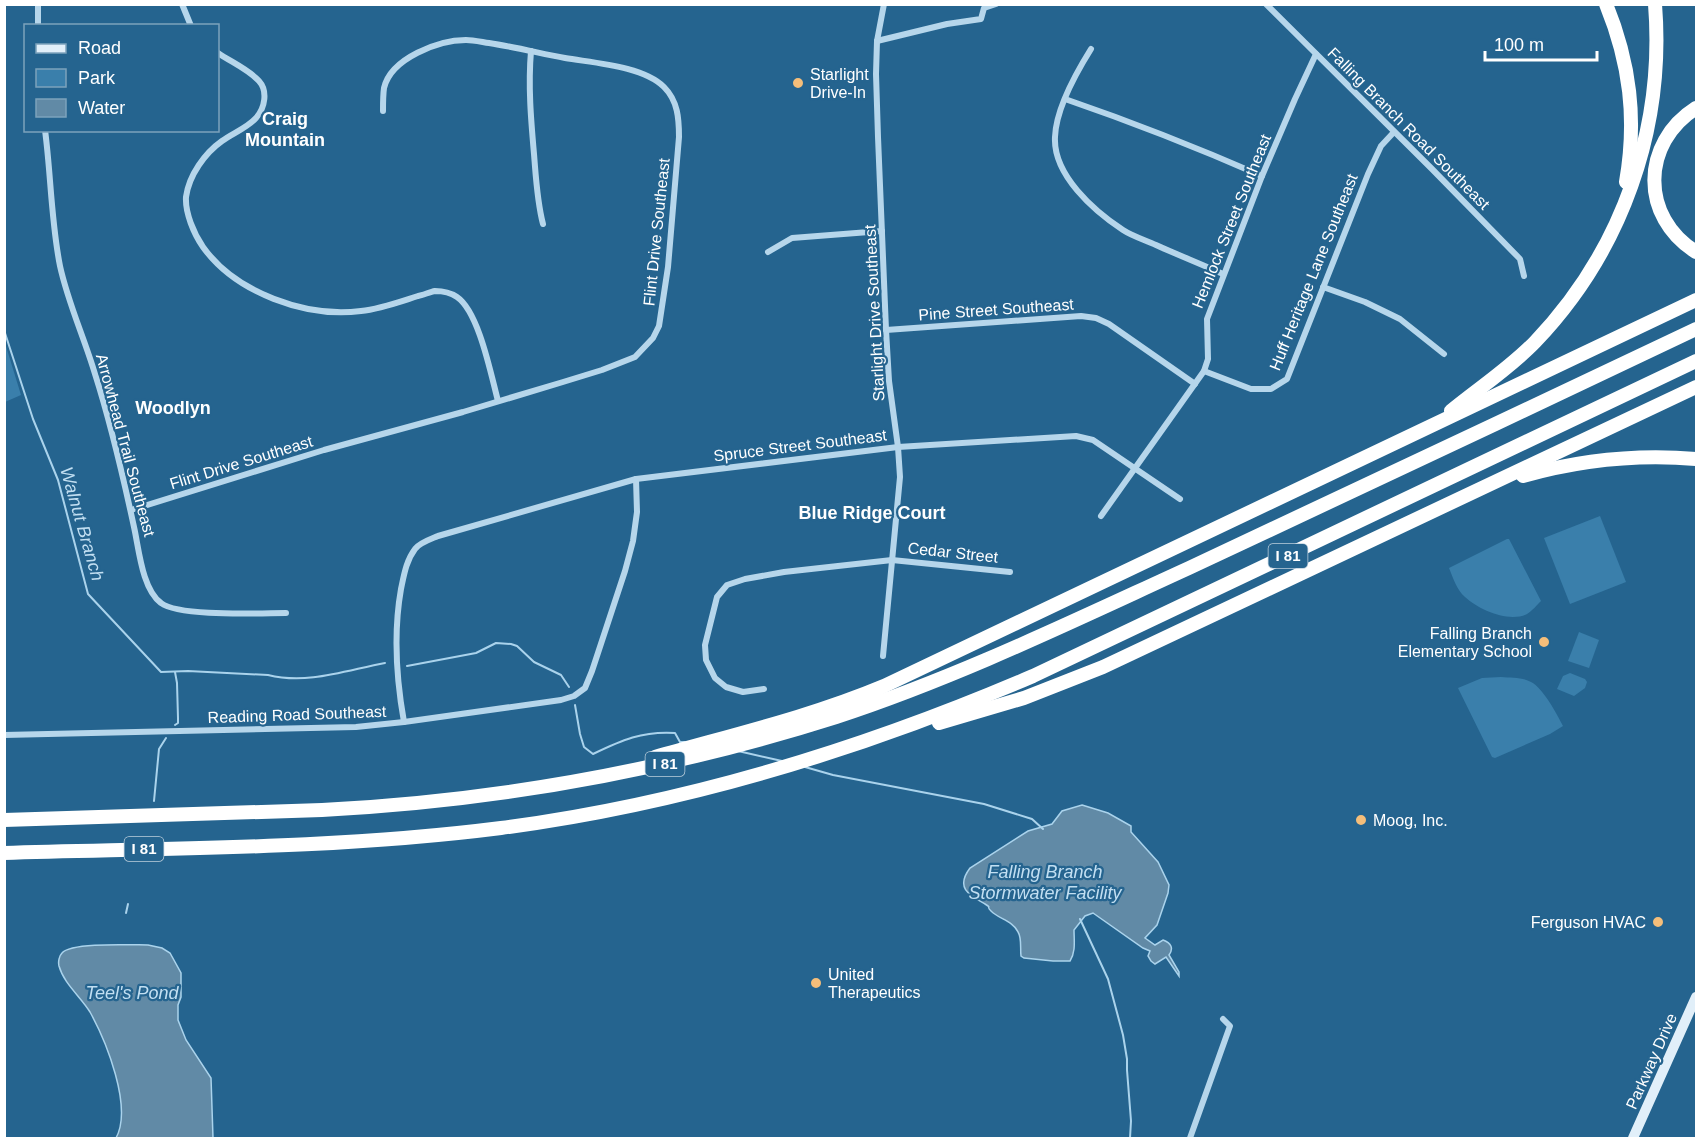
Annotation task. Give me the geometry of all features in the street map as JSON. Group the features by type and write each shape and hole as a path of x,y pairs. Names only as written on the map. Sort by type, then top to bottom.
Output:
{"highway":[{"path":"1606,4 1625,64 1631,96 1630,160 1619,216"},
{"path":"1432,426 1535,342 1562,309 1603,247 1635,178 1648,129 1655,87 1657,51 1655,4"},
{"path":"1696,108 1674,126 1667,137 1657,160 1655,182 1657,201 1665,221 1682,242 1696,252"},
{"path":"552,786 761,729 847,701 964,649 1696,300"},
{"name":"I 81","path":"4,820 374,807 450,800 552,786 682,760 781,734 882,701 959,672 1023,644 1271,530 1696,329"},
{"name":"I 81","path":"4,853 368,841 503,828 682,794 772,771 876,739 996,692 1069,660 1696,361"},
{"path":"876,739 987,710 1103,668 1696,387"},
{"path":"1481,489 1574,463 1650,456 1696,459"}],"street":[{"path":"38,4 38,24"},
{"path":"182,4 190,24"},
{"name":"Starlight Drive Southeast","path":"883,656 900,477 889,381 876,74 877,41 884,4"},
{"path":"877,41 947,24 981,19 983,6 996,4"},
{"name":"Falling Branch Road Southeast","path":"1266,4 1520,259 1524,276"},
{"name":"Flint Drive Southeast","path":"131,510 324,450 463,412 602,370 635,357 653,338 659,326 668,267 680,137 679,118 674,99 663,86 649,76 627,69 466,40 434,45 409,58 394,70 384,86 383,111"},
{"path":"1091,50 1081,66 1057,119 1055,139 1057,157 1066,175 1090,205 1124,231 1223,274"},
{"path":"531,51 530,109 538,203 543,224"},
{"path":"219,54 260,82 264,93 264,107 256,119 223,140 210,152 199,165 186,196 191,224 202,245 215,262 238,281 266,296 292,305 340,312 361,311 436,291 448,293 458,298 471,314 498,401"},
{"name":"Hemlock Street Southeast","path":"1101,516 1204,371 1208,359 1207,319 1262,176 1294,99 1316,54"},
{"path":"1065,99 1224,159 1262,176"},
{"name":"Arrowhead Trail Southeast","path":"45,132 50,167 53,226 60,268 95,372 151,593 161,603 173,609 191,612 286,613"},
{"name":"Huff Heritage Lane Southeast","path":"1204,371 1251,389 1271,389 1287,379 1372,165 1381,146 1394,132"},
{"path":"768,252 792,238 882,231"},
{"path":"1323,287 1365,302 1400,319 1444,354"},
{"name":"Pine Street Southeast","path":"886,330 1081,316 1096,318 1109,324 1195,384"},
{"name":"Spruce Street Southeast","path":"404,722 399,694 395,639 405,569 416,547 438,536 636,479 898,447 1076,436 1093,440 1180,499"},
{"name":"Reading Road Southeast","path":"4,735 356,727 561,700 574,696 585,688 596,660 633,541 637,512 636,479"},
{"name":"Cedar Street","path":"764,689 743,692 726,687 715,678 706,660 705,645 717,597 727,585 745,579 784,572 892,560 1010,572"},
{"name":"Parkway Drive","path":"1633,1138 1696,997"},
{"path":"1190,1138 1230,1026 1223,1019"}],"green space":[{"path":"5,343 21,395 4,402"},
{"path":"1600,516 1626,582 1570,604 1544,538"},
{"path":"1507,539 1541,601 1529,613 1512,617 1494,614 1471,602 1460,591 1449,568"},
{"path":"1579,632 1599,640 1589,668 1568,661"},
{"path":"1570,673 1587,682 1585,688 1574,696 1557,689 1563,676"},
{"path":"1482,678 1524,679 1536,685 1563,726 1495,758 1492,757 1458,688"}],"water":[{"name":"Falling Branch Stormwater Facility","path":"1082,805 1108,813 1131,826 1131,832 1158,862 1169,885 1168,893 1157,925 1145,938 1155,945 1163,940 1170,944 1169,955 1179,976 1166,957 1155,964 1148,956 1150,951 1093,913 1085,916 1074,930 1074,950 1070,961 1024,958 1021,956 1020,937 1016,928 994,914 988,906 966,890 964,881 970,868 1028,831 1052,824 1062,811"},
{"name":"Teel's Pond","path":"148,945 162,948 170,953 181,973 178,1020 186,1040 211,1078 213,1138 116,1138 121,1109 110,1056 90,1012 61,973 59,959 68,949 77,947"}],"waterway":[{"name":"Walnut Branch","path":"4,330 33,419 58,480 88,594 161,672 188,671 298,678 327,675 385,663"},
{"path":"407,666 476,653 496,643 511,644 517,646 534,662 561,675 569,687"},
{"name":"Walnut Branch","path":"175,672 178,718 178,723 175,725"},
{"path":"575,705 584,747 593,754 623,741 652,733 675,733 680,742 685,742"},
{"name":"Walnut Branch","path":"154,801 159,749 166,738"},
{"path":"738,751 782,761"},
{"path":"805,767 833,775 984,804 1032,819 1043,829"},
{"name":"Walnut Branch","path":"126,913 128,904"},
{"path":"1080,919 1108,979 1123,1035 1127,1059 1130,1138"}],"place":[{"name":"Starlight Drive-In","path":"798,83"},
{"name":"Falling Branch Elementary School","path":"1544,642"},
{"name":"Moog, Inc.","path":"1361,820"},
{"name":"Ferguson HVAC","path":"1658,922"},
{"name":"United Therapeutics","path":"816,983"}],"district":[{"name":"Craig Mountain","path":"285,129"},
{"name":"Woodlyn","path":"173,408"},
{"name":"Blue Ridge Court","path":"872,513"}]}
